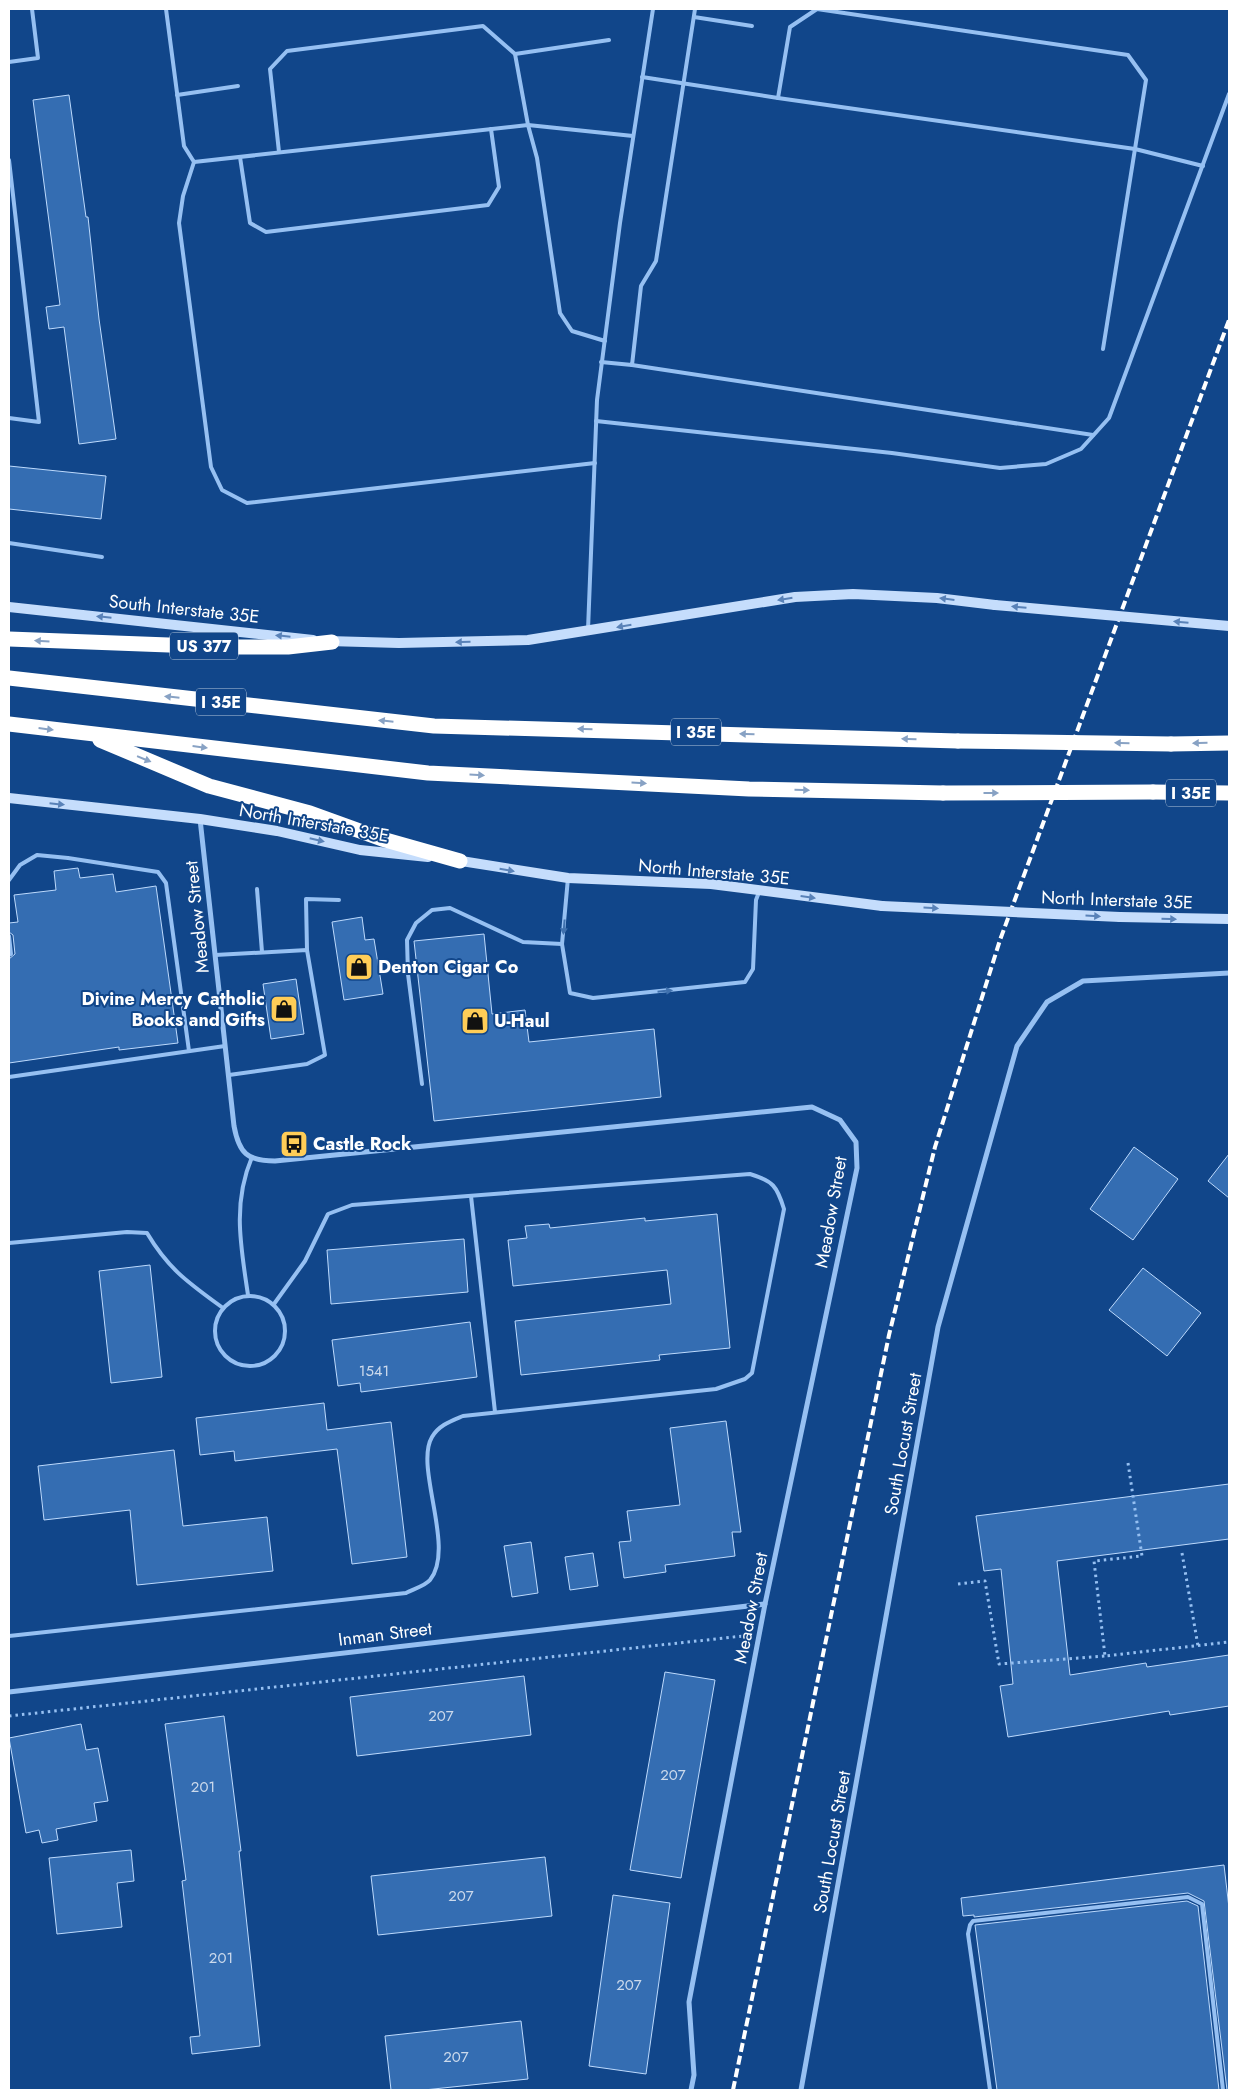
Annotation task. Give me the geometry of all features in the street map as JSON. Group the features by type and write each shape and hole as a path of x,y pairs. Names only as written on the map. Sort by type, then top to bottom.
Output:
{"highway":[{"name":"US 377","path":"9,640 241,647 288,647 332,642"},
{"name":"I 35E","path":"9,678 434,726 958,741 1229,743"},
{"name":"I 35E","path":"9,724 428,773 749,789 943,793 1229,793"},
{"path":"82,733 209,786 310,813 382,838 460,861"}],"main road":[{"path":"588,632 795,597 853,594 937,598 1229,626"},
{"name":"South Interstate 35E","path":"9,607 332,642 528,640 588,632"},
{"path":"9,798 200,819"},
{"name":"North Interstate 35E","path":"200,819 277,831 360,850 460,861 568,878 711,884 882,906 1229,920"}],"street":[{"name":"Meadow Street","path":"200,819 237,1143 244,1154 263,1161 275,1161 812,1107 840,1120 856,1142 857,1168 765,1604 689,2002 694,2075 691,2090"},
{"name":"South Locust Street","path":"801,2090 938,1328 1017,1046 1047,1002 1083,981 1229,973"},
{"name":"Inman Street","path":"9,1692 765,1604"}],"lane":[{"path":"9,62 38,58 32,9"},
{"path":"166,9 184,146 194,162 183,196 178,223 211,467 222,490 247,503 595,463"},
{"path":"588,632 596,421 601,362 653,9"},
{"path":"632,365 641,286 656,261 695,9"},
{"path":"778,98 790,27 817,9 1128,55 1146,80 1103,349"},
{"path":"694,18 752,26"},
{"path":"279,152 270,69 287,51 483,26 515,54 528,125 537,158 560,313 572,331 605,341"},
{"path":"515,54 610,40"},
{"path":"642,77 1135,149 1203,166"},
{"path":"177,95 238,86"},
{"path":"596,421 1000,468 1046,464 1081,449 1109,418 1229,94"},
{"path":"194,162 528,125 633,136"},
{"path":"240,157 250,223 266,232 488,205 499,187 491,129"},
{"path":"9,160 39,422 9,418"},
{"path":"601,362 632,365 1093,435"},
{"path":"9,543 102,557"},
{"path":"9,880 20,866 37,855 158,872 166,883 189,1051"},
{"path":"568,878 562,944 570,993 593,998 745,982 753,969 756,900 760,890"},
{"path":"257,889 262,952"},
{"path":"229,1075 307,1064 325,1054 307,950 306,899 339,900"},
{"path":"422,1084 408,974 406,940 416,923 432,910 450,908 523,942 562,944"},
{"path":"9,936 11,954 9,956"},
{"path":"215,955 307,950"},
{"path":"9,1076 226,1046"},
{"path":"248,1296 238,1224 243,1186 252,1157"},
{"path":"9,1636 406,1593 429,1582 437,1568 439,1550 428,1458 431,1439 442,1425 463,1416 716,1389 746,1379 752,1373 784,1209 779,1192 768,1180 750,1174 352,1206 328,1214 306,1261 274,1304"},
{"path":"471,1196 495,1412"},
{"path":"9,1243 127,1232 147,1232 161,1256 181,1277 223,1308"},
{"path":"248,1296 262,1297 274,1304 282,1315 286,1328 284,1342 277,1354 266,1363 252,1366 238,1365 226,1358 218,1347 214,1333 216,1320 223,1308 234,1299 248,1296"},
{"path":"990,2090 968,1934 970,1924 974,1921 1188,1897 1202,1904 1223,2090"}],"path":[{"path":"1106,1656 1094,1561 1142,1556 1128,1463"},
{"path":"1182,1553 1198,1646"},
{"path":"958,1584 985,1581 999,1664 1106,1656 1229,1642"},
{"path":"9,1716 743,1636"}],"building":[{"path":"69,95 86,217 88,217 99,319 116,439 79,444 64,327 49,329 46,307 60,305 33,100"},
{"path":"9,466 106,476 101,519 9,509"},
{"path":"78,868 80,878 113,874 116,892 156,886 178,1043 119,1050 119,1047 9,1063 9,959 15,954 13,935 9,932 9,923 18,922 14,895 56,890 54,871"},
{"name":"Denton Cigar Co","path":"362,917 365,940 374,939 383,994 344,1000 332,922"},
{"name":"U-Haul","path":"484,934 492,1014 525,1010 529,1042 654,1029 661,1097 434,1121 414,941"},
{"name":"Divine Mercy Catholic Books and Gifts","path":"296,979 304,1034 271,1039 263,984"},
{"path":"1134,1147 1178,1179 1133,1240 1090,1209"},
{"path":"1229,1154 1229,1198 1208,1181"},
{"path":"717,1214 730,1348 659,1355 660,1360 521,1375 515,1321 671,1304 667,1270 513,1286 508,1240 527,1238 525,1226 549,1224 550,1228 645,1218 645,1221"},
{"path":"464,1239 468,1292 331,1304 327,1250"},
{"path":"150,1265 162,1377 111,1383 99,1271"},
{"path":"1143,1268 1201,1313 1167,1356 1109,1310"},
{"path":"470,1322 477,1377 361,1392 360,1383 338,1386 332,1340"},
{"path":"324,1403 327,1430 391,1422 407,1557 352,1564 337,1449 235,1461 234,1451 200,1455 196,1418"},
{"path":"726,1421 741,1532 732,1532 735,1556 665,1565 666,1572 624,1578 619,1542 631,1541 627,1511 680,1505 670,1428"},
{"path":"174,1450 183,1526 267,1517 273,1571 137,1585 130,1510 44,1520 38,1466"},
{"path":"1229,1484 1229,1539 1057,1561 1070,1675 1146,1663 1147,1667 1229,1655 1229,1706 1170,1715 1169,1711 1008,1737 1000,1686 1013,1684 1001,1569 984,1571 976,1516"},
{"path":"531,1542 538,1593 512,1597 504,1546"},
{"path":"593,1553 598,1586 570,1590 565,1557"},
{"path":"665,1672 715,1680 681,1878 630,1870"},
{"path":"524,1676 531,1735 357,1756 350,1697"},
{"path":"224,1716 241,1851 239,1851 260,2046 192,2054 190,2037 200,2036 182,1881 186,1880 165,1724"},
{"path":"81,1724 86,1750 98,1748 108,1801 94,1803 97,1821 56,1829 58,1840 42,1843 39,1830 26,1833 9,1738"},
{"path":"131,1850 134,1881 117,1883 122,1927 57,1934 49,1858"},
{"path":"545,1857 552,1916 378,1935 371,1876"},
{"path":"1224,1865 1229,1908 1229,2090 1227,2090 1204,1901 1188,1893 974,1917 974,1915 963,1916 961,1898"},
{"path":"613,1895 670,1903 646,2074 589,2066"},
{"path":"1187,1901 1198,1906 1219,2090 997,2090 975,1925"},
{"path":"521,2021 528,2079 424,2090 391,2090 385,2036"}],"railway":[{"path":"733,2090 889,1335 935,1147 1000,940 1229,320"}],"place":[{"name":"Denton Cigar Co","path":"359,967"},
{"name":"Divine Mercy Catholic Books and Gifts","path":"284,1009"},
{"name":"U-Haul","path":"475,1021"},
{"name":"Castle Rock","path":"294,1144"}]}
